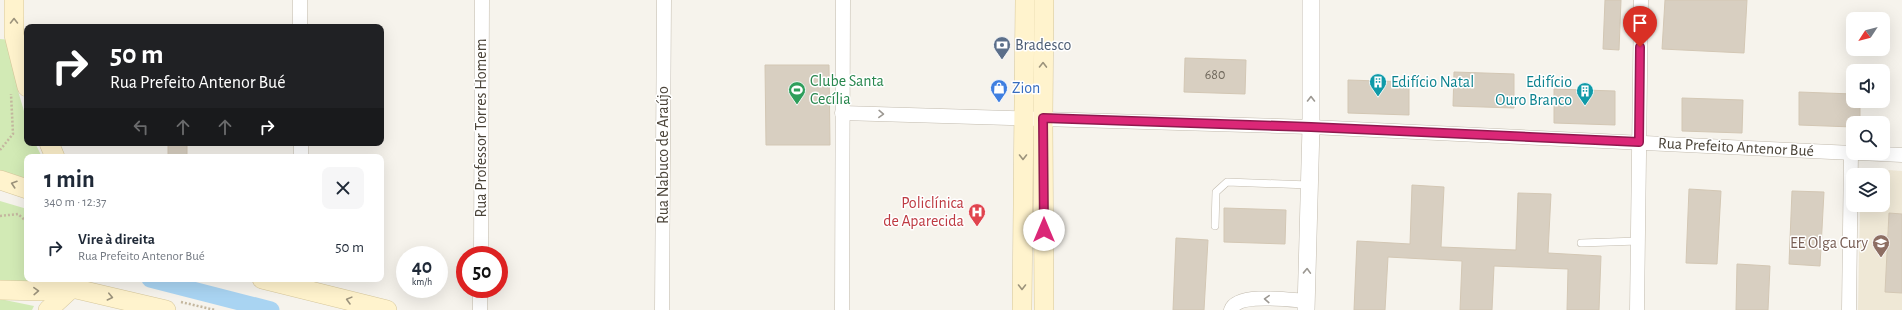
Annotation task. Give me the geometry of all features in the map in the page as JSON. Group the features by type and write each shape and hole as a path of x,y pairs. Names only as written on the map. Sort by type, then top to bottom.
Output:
{"main road":[{"path":"14,0 14,35 21,44 24,65"},
{"path":"1022,310 1025,0"},
{"path":"1044,0 1044,310"},
{"path":"0,180 24,188"},
{"path":"286,282 302,284 387,310"},
{"path":"0,290 41,291 75,283 166,310"},
{"path":"48,310 56,300 75,283"}],"street":[{"path":"300,0 300,24"},
{"name":"Rua Professor Torres Homem","path":"481,246 482,0"},
{"name":"Rua Nabuco de Araújo","path":"662,310 664,0"},
{"path":"842,310 843,0"},
{"path":"1231,310 1232,307 1243,300 1260,299 1306,306 1311,127 1311,0"},
{"path":"1637,310 1641,0"},
{"name":"Rua Prefeito Antenor Bué","path":"842,113 1311,127 1846,153"},
{"name":"Rua Prefeito Antenor Bué","path":"1890,154 1902,155"},
{"path":"1849,310 1854,160"},
{"path":"480,298 480,310"}],"lane":[{"path":"1215,226 1216,192 1226,182 1309,185"},
{"path":"1581,244 1638,241"}],"path":[{"path":"0,150 13,134"},
{"path":"0,216 18,214 24,219"}],"shaded area":[{"name":"EE Olga Cury","path":"1890,170 1902,171 1902,310 1858,310 1860,212 1890,212"}],"green space":[{"path":"0,39 11,40 18,91 24,111 24,146 36,146 40,154 24,154 24,180 0,172"},
{"path":"0,201 24,208 24,282 48,282 44,284 0,284"},
{"path":"0,299 34,306 32,310 0,310"}],"building":[{"path":"1605,0 1621,0 1619,50 1603,49"},
{"path":"1665,0 1747,0 1744,53 1662,49"},
{"path":"1185,58 1246,60 1245,94 1184,92"},
{"name":"Clube Santa Cecília","path":"765,65 829,65 830,145 766,145"},
{"path":"1454,72 1514,74 1514,108 1453,106"},
{"name":"Edifício Natal","path":"1348,80 1409,82 1409,115 1348,113"},
{"name":"Edifício Ouro Branco","path":"1554,89 1615,91 1615,125 1554,123"},
{"path":"1799,92 1846,94 1846,108 1860,108 1860,116 1846,116 1846,127 1799,125"},
{"path":"1682,98 1743,100 1742,133 1682,131"},
{"path":"168,146 187,146 187,154 168,154"},
{"path":"1412,185 1444,187 1441,247 1516,250 1518,193 1551,194 1548,253 1601,256 1599,310 1567,310 1568,269 1494,266 1492,310 1460,310 1462,261 1388,257 1385,310 1354,310 1357,241 1410,244"},
{"path":"1689,189 1721,191 1717,264 1686,263"},
{"path":"1792,191 1824,192 1820,266 1789,264"},
{"path":"1224,208 1286,210 1285,244 1224,242"},
{"path":"1889,213 1902,214 1902,293 1885,292"},
{"path":"1176,238 1208,240 1204,310 1173,310"},
{"path":"1737,264 1770,266 1768,310 1736,310"}],"waterway":[{"path":"162,282 271,310"}],"place":[{"name":"Bradesco","path":"1002,60"},
{"name":"Edifício Natal","path":"1378,97"},
{"name":"Zion","path":"999,103"},
{"name":"Clube Santa Cecília","path":"797,105"},
{"name":"Edifício Ouro Branco","path":"1585,106"},
{"name":"Policlínica de Aparecida","path":"977,227"},
{"name":"EE Olga Cury","path":"1881,258"}],"route":[{"path":"1044,230 1043,118 1311,127 1639,142 1640,47"}]}
